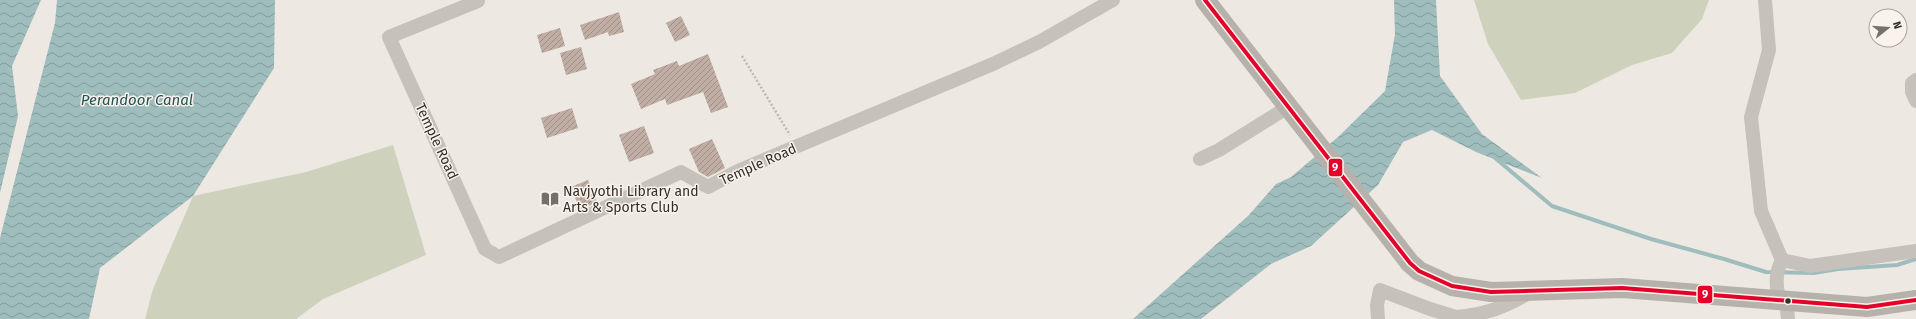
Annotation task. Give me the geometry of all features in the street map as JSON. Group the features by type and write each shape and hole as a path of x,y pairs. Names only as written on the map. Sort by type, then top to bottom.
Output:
{"main road":[{"path":"1205,0 1410,263 1419,272 1431,278 1452,286 1469,290 1491,292 1622,288 1780,294 1866,306 1916,300"}],"street":[{"name":"Temple Road","path":"478,1 389,37 485,249 499,257 681,172 708,187 738,171 1039,42 1113,0"},
{"path":"1765,0 1769,50 1751,117 1761,211 1781,263 1780,294 1788,319"},
{"path":"1916,80 1912,83 1912,92 1916,101"},
{"path":"1200,159 1219,150 1288,107"},
{"path":"1781,263 1810,266 1916,251"},
{"path":"1378,319 1377,305 1380,290 1456,318 1496,310 1530,292"}],"path":[{"path":"742,56 797,146"}],"green space":[{"path":"1474,0 1709,0 1702,19 1672,53 1632,65 1575,93 1521,100 1488,44"},
{"path":"393,145 426,255 323,299 296,319 145,319 153,289 193,196 306,172"}],"water":[{"path":"0,0 41,0 12,66 18,116 0,193"},
{"name":"Perandoor Canal","path":"57,0 275,0 274,68 193,196 100,268 89,319 0,319 0,238 55,23"},
{"path":"1394,0 1436,0 1440,76 1482,134 1542,178 1476,152 1432,130 1403,142 1378,185 1311,246 1271,264 1201,319 1133,319 1249,215 1276,184 1291,177 1338,137 1385,91 1395,34"}],"building":[{"path":"619,12 624,32 609,36 608,32 585,40 580,25"},
{"path":"681,16 690,35 675,42 666,23"},
{"path":"560,28 565,46 542,53 537,35"},
{"path":"581,47 587,69 566,75 560,53"},
{"path":"708,54 728,107 711,113 703,92 667,105 665,99 641,109 631,84 655,74 653,70 677,61 679,66"},
{"path":"572,108 578,128 547,138 541,118"},
{"path":"644,126 654,153 629,162 619,135"},
{"path":"712,139 725,168 708,177 699,172 689,149"},
{"path":"588,180 597,202 580,210 571,187"}],"waterway":[{"path":"1494,157 1552,206 1651,239 1766,272 1814,273 1838,269 1897,265 1916,259"}],"transit line":[{"name":"9","path":"1205,0 1410,263 1419,271 1452,286 1491,292 1622,288 1867,307 1916,300"}],"place":[{"name":"Navjyothi Library and Arts & Sports Club","path":"550,199"}]}
